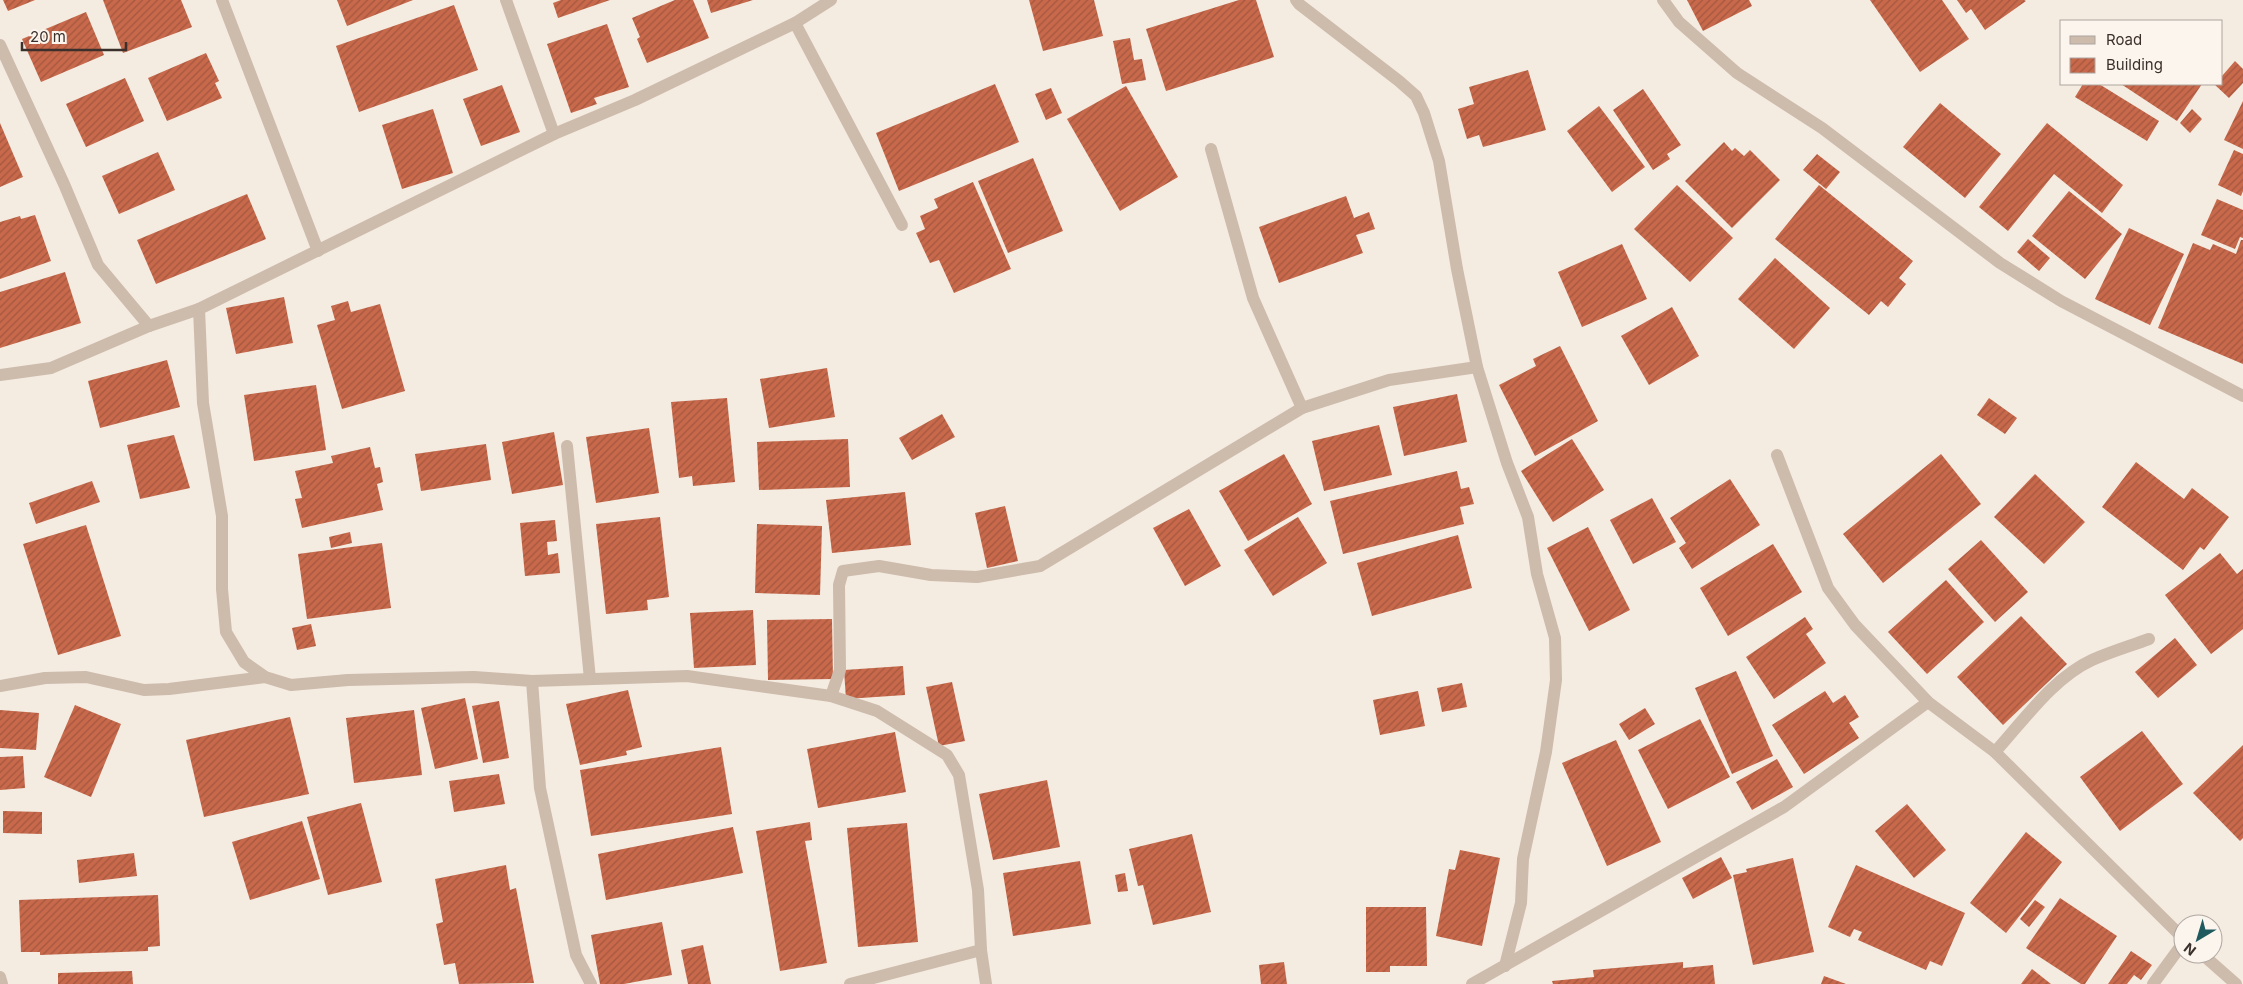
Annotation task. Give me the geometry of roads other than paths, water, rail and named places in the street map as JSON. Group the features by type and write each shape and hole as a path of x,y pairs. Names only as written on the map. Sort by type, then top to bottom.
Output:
{"street":[{"path":"222,0 318,252"},
{"path":"506,0 554,134"},
{"path":"0,375 51,368 150,326 199,309 554,134 635,100 795,23 832,0"},
{"path":"1296,0 1416,96 1424,113 1439,161 1457,269 1477,367 1507,463 1528,517 1538,574 1555,638 1556,680 1546,752 1523,859 1521,904 1505,966"},
{"path":"1663,0 1679,22 1737,72 1822,128 2000,263 2061,302 2243,396"},
{"path":"795,23 902,225"},
{"path":"0,45 64,184 98,265 150,326"},
{"path":"1212,149 1253,298 1302,408"},
{"path":"199,309 203,403 222,516 222,589 226,632 244,662 265,677 291,685 348,680 474,677 532,681 687,676 831,696 877,711 947,755 959,775 978,890 981,950 986,984"},
{"path":"831,696 840,670 839,585 843,571 879,566 931,575 977,577 1040,566 1302,408 1389,380 1477,367"},
{"path":"567,446 590,679"},
{"path":"1777,455 1828,588 1855,625 1928,702 1995,752 2173,928"},
{"path":"1995,752 2070,673 2091,661 2149,639"},
{"path":"0,686 45,678 86,677 144,690 265,677"},
{"path":"532,681 540,788 576,955 591,984"},
{"path":"1472,984 1784,807 1928,702"},
{"path":"850,984 981,950"},
{"path":"2153,984 2173,957"},
{"path":"2213,964 2236,984"},
{"path":"0,977 2,984"}]}
